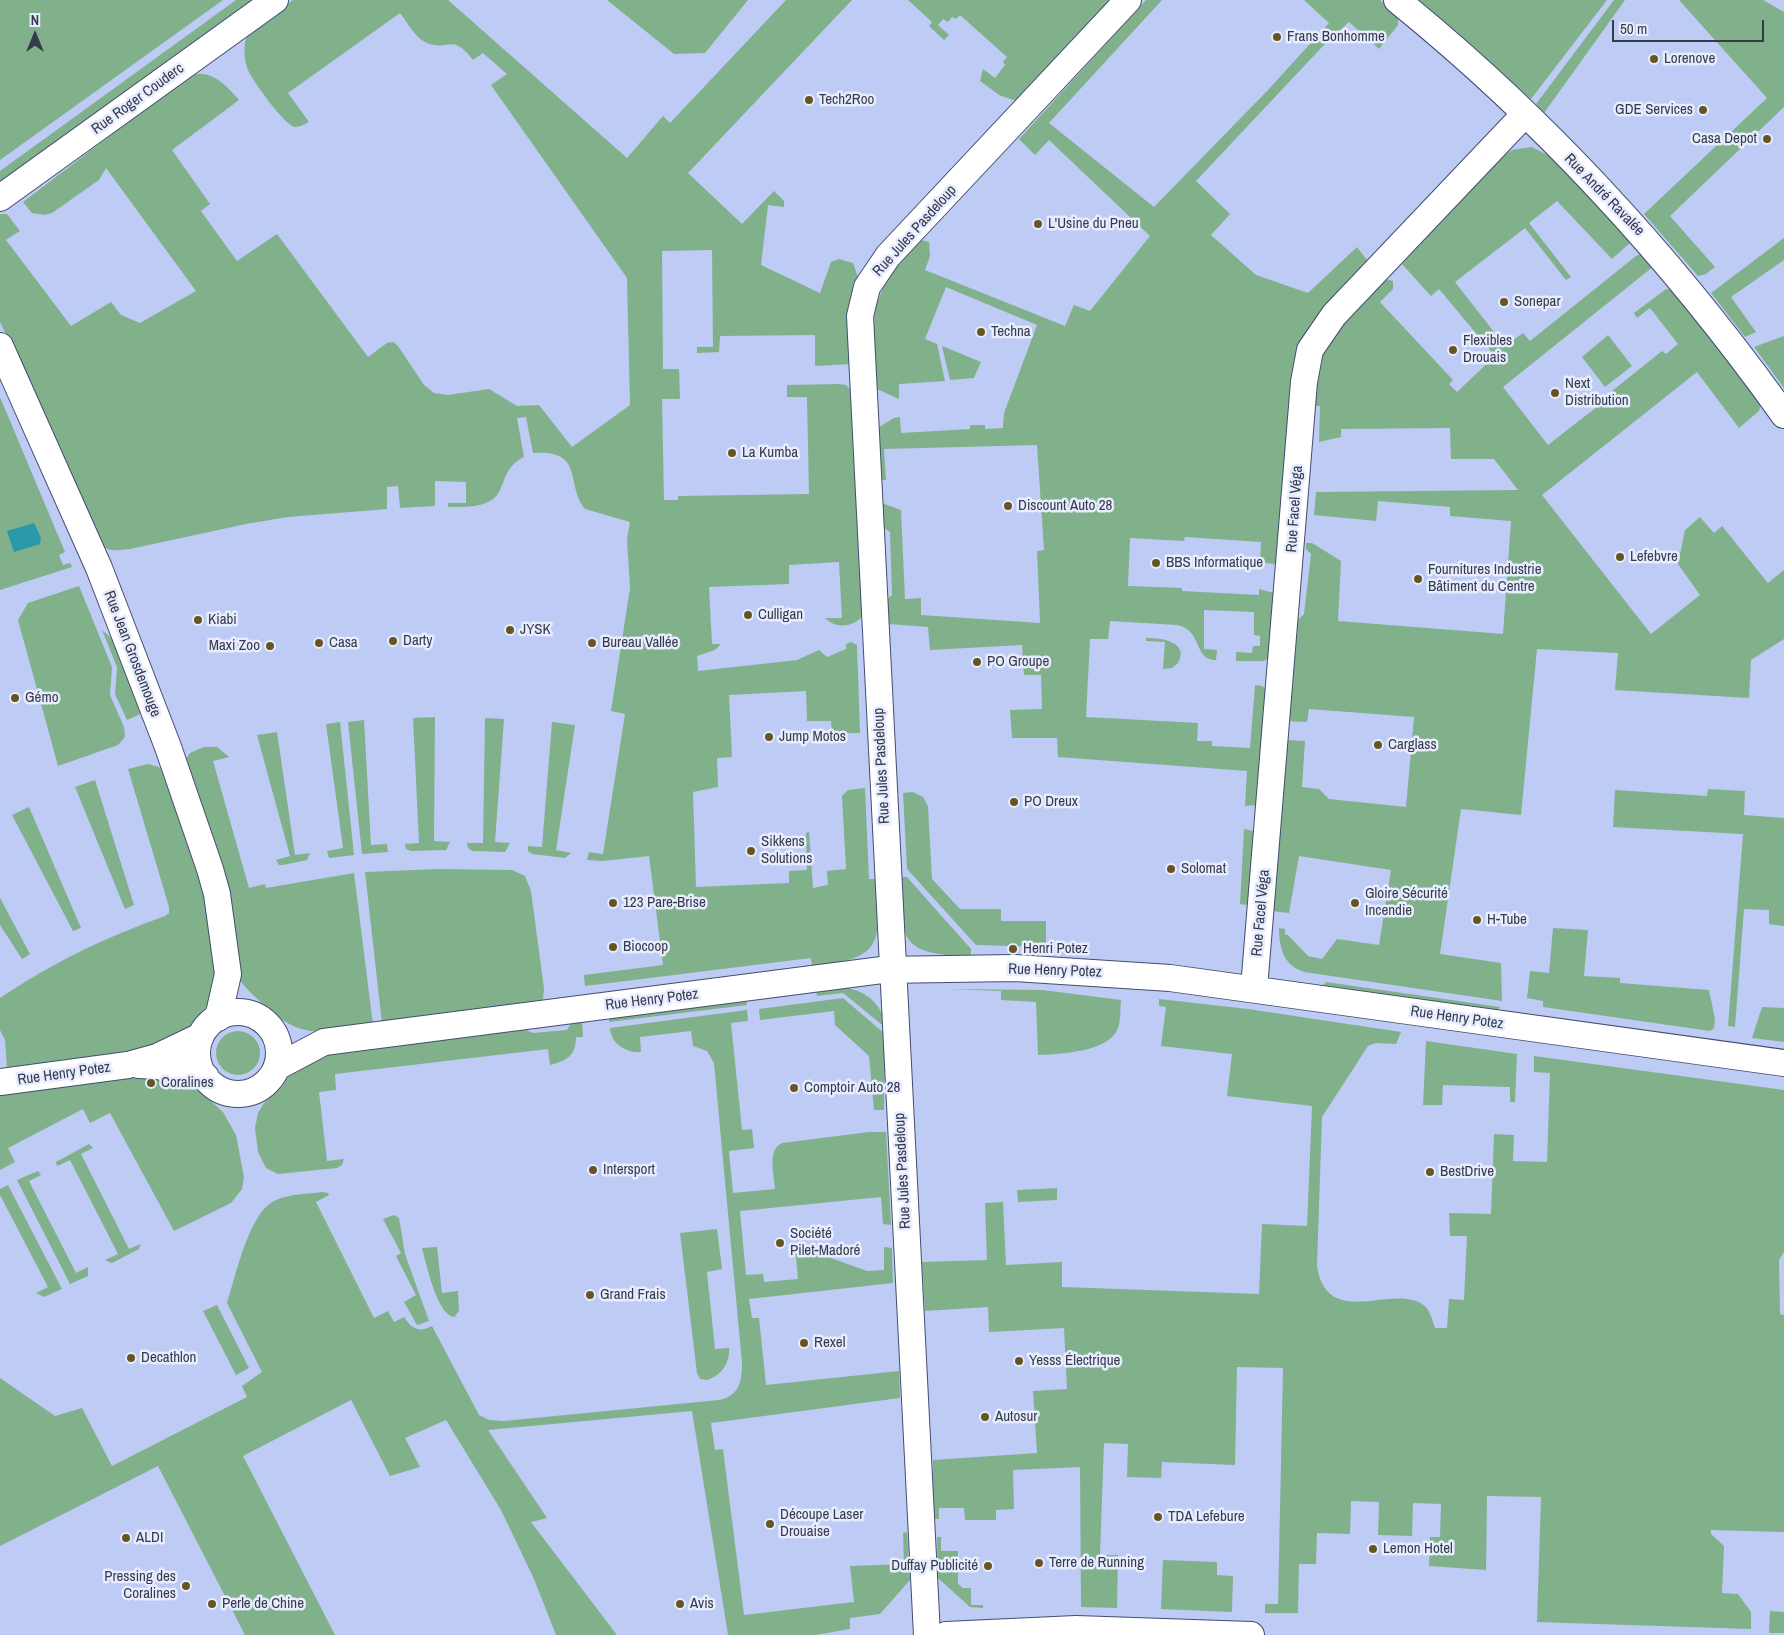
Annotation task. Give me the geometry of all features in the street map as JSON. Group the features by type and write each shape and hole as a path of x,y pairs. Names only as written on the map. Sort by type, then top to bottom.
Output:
{"street":[{"name":"Rue Roger Couderc","path":"0,198 275,0"},
{"name":"Rue Jules Pasdeloup","path":"927,1635 860,327 864,296 872,277 888,256 1128,0"},
{"name":"Rue André Ravalée","path":"1397,0 1481,72 1525,114 1647,239 1704,308 1784,414"},
{"name":"Rue Facel Véga","path":"1254,988 1305,372 1310,350 1334,315 1525,114"},
{"name":"Rue Jean Grosdemouge","path":"0,346 99,568 168,746 213,880 228,974"},
{"name":"Rue Henry Potez","path":"324,1042 892,969 1015,968 1072,970 1170,978 1254,988 1784,1063"},
{"path":"128,1065 158,1066 206,1077 224,1090 245,1093 267,1082 277,1067 280,1050 262,1021 228,974"},
{"path":"206,1077 198,1057 228,974"},
{"path":"128,1065 157,1057 239,1012 324,1042"},
{"path":"277,1067 324,1042"},
{"name":"Rue Henry Potez","path":"0,1082 128,1065"},
{"path":"946,1635 1076,1629 1161,1634 1250,1635"}],"shaded area":[{"path":"0,0 223,0 0,160"},
{"path":"236,0 257,0 0,185 0,171"},
{"path":"293,0 448,0 627,158 663,116 670,123 786,0 852,0 688,173 742,224 774,191 784,201 784,207 768,205 761,265 820,293 831,262 839,259 853,263 858,277 852,364 815,366 815,335 720,336 719,352 697,353 697,347 713,347 712,250 662,251 663,369 679,369 680,399 662,399 664,500 678,500 678,496 809,494 807,397 787,397 787,385 839,384 846,385 851,390 864,614 856,622 846,625 835,624 825,618 842,618 839,562 789,565 789,584 709,587 712,644 721,644 715,650 697,656 698,671 797,660 819,650 827,657 846,649 846,644 851,642 857,645 860,733 832,733 831,721 807,721 806,691 729,695 732,757 717,758 718,787 693,792 696,887 789,883 789,871 807,870 806,833 809,832 813,888 828,885 827,871 846,869 842,796 848,790 865,788 869,879 876,879 878,919 877,933 865,953 853,959 812,966 811,958 585,986 584,975 663,965 649,856 602,861 587,860 589,852 603,854 625,714 611,711 630,588 627,539 630,522 585,509 579,499 567,462 549,453 533,453 526,417 517,418 524,457 511,468 495,497 480,505 448,507 448,503 466,503 466,482 435,481 435,506 400,508 398,486 387,487 387,509 288,517 130,549 110,550 100,543 42,408 0,322 0,214 7,214 20,231 6,240 71,326 111,302 121,315 140,323 196,291 106,168 99,180 52,213 44,215 32,213 23,202 186,78 194,75 202,74 216,78 239,100 172,150 210,204 201,211 237,261 277,234 368,357 387,343 393,342 398,346 424,385 434,393 448,395 489,389 517,406 539,405 572,447 630,405 627,278 491,85 507,74 483,53 473,60 466,51 454,44 433,45 425,42 414,33 400,13 288,93 309,122 295,127 284,119 269,102 248,70 244,53 247,36 250,31"},
{"path":"607,0 748,0 705,53 674,54"},
{"path":"908,0 1115,0 1019,102 999,95 980,81 983,69 995,78 1005,65 1003,62 1007,57 960,15 956,19 952,17 948,22 943,19 938,25 949,35 944,40 929,26 932,22"},
{"path":"1146,0 1162,0 1049,123 1154,207 1268,90 1329,23 1304,0 1380,0 1398,14 1398,25 1379,49 1349,22 1322,47 1196,181 1230,214 1211,235 1256,275 1308,293 1357,247 1370,264 1325,311 1281,565 1260,562 1261,542 1185,537 1184,541 1130,538 1128,586 1182,588 1182,591 1259,595 1259,589 1278,594 1269,658 1264,661 1236,661 1236,652 1252,653 1253,646 1260,646 1260,636 1254,635 1254,612 1204,610 1204,649 1217,650 1216,660 1209,659 1204,655 1191,633 1177,625 1110,621 1108,639 1090,639 1086,717 1198,723 1197,741 1212,741 1212,746 1250,748 1255,685 1262,686 1268,691 1257,805 1245,806 1247,771 1058,757 1057,738 1012,738 1010,710 1042,709 1041,675 1024,675 1022,645 930,650 928,627 889,624 883,602 892,595 890,532 880,525 879,502 901,510 905,599 921,598 921,615 1040,623 1037,551 1044,550 1037,445 884,449 886,480 881,480 879,427 894,418 900,417 901,433 970,429 970,425 985,425 985,429 1003,428 1004,413 1037,325 946,287 925,339 937,344 945,381 899,384 899,399 877,389 874,342 876,308 881,293 890,277 921,240 929,242 930,256 925,270 1065,326 1074,305 1090,311 1150,236 1049,140 1035,155 1019,139"},
{"path":"1419,0 1607,0 1531,99"},
{"path":"1614,0 1625,0 1544,113 1536,104"},
{"path":"1679,0 1763,0 1784,12 1784,107 1670,216 1715,267 1706,274 1698,276 1644,214 1767,98"},
{"path":"1532,147 1553,158 1631,242 1612,259 1557,201 1529,223 1571,277 1566,280 1525,228 1455,282 1505,346 1523,333 1530,341 1636,256 1643,253 1654,266 1503,387 1548,445 1607,399 1609,401 1616,396 1612,391 1662,351 1666,354 1678,344 1650,308 1637,318 1634,313 1666,289 1674,290 1762,401 1759,411 1739,428 1697,372 1542,495 1651,634 1700,595 1678,564 1685,530 1700,517 1714,533 1722,526 1768,583 1784,570 1784,639 1751,660 1749,698 1615,690 1618,653 1537,649 1521,815 1461,809 1440,954 1501,963 1502,1001 1304,972 1287,961 1280,943 1279,928 1285,929 1285,934 1308,956 1322,959 1337,939 1379,945 1391,870 1299,856 1289,913 1271,911 1285,740 1305,741 1302,787 1319,789 1329,799 1406,807 1414,717 1309,709 1307,722 1287,721 1296,622 1304,614 1311,554 1306,549 1306,543 1312,543 1341,561 1338,621 1503,634 1511,521 1450,516 1450,507 1378,501 1376,521 1314,515 1316,492 1518,490 1494,459 1451,459 1450,428 1341,429 1341,437 1319,442 1320,406 1312,406 1321,350 1369,294 1373,293 1386,279 1393,281 1393,289 1380,302 1453,380 1449,384 1457,392 1495,356 1439,289 1431,296 1402,264 1497,161 1512,150"},
{"path":"1784,238 1784,260 1731,297 1756,332 1745,337 1711,293"},
{"path":"1608,335 1632,366 1605,387 1582,357"},
{"path":"1784,336 1784,388 1754,347"},
{"path":"942,346 981,362 974,378 950,380"},
{"path":"0,397 65,552 59,555 63,565 70,563 72,567 0,590"},
{"path":"34,523 41,538 40,544 14,552 7,531"},
{"path":"79,586 112,667 110,695 124,727 125,737 118,745 58,766 18,620 28,603"},
{"path":"102,630 120,646 143,713 127,720 115,694 117,667"},
{"path":"1146,638 1165,640 1177,645 1181,656 1178,663 1172,668 1163,669 1165,642 1146,641"},
{"path":"435,717 434,841 450,842 446,850 411,851 406,849 405,844 419,843 413,718"},
{"path":"485,718 504,719 495,842 510,843 505,852 472,851 468,848 467,843 483,843"},
{"path":"364,720 371,845 387,844 388,852 362,854 348,722"},
{"path":"340,722 354,855 329,858 327,851 343,848 326,724"},
{"path":"552,722 575,725 556,850 571,853 565,858 532,854 528,851 528,846 542,847"},
{"path":"277,732 295,855 310,853 307,860 283,865 279,865 276,860 290,856 257,735"},
{"path":"204,747 217,747 229,757 213,761 249,888 265,884 266,888 354,873 373,1025 317,1032 293,1026 267,1008 240,980 186,759 190,753"},
{"path":"148,764 159,767 164,773 203,885 217,973 211,1001 191,1026 168,1047 7,1070 5,1040 0,1030 0,998 60,962 169,913 169,907 128,769"},
{"path":"95,780 134,905 125,909 75,787"},
{"path":"1708,789 1745,791 1744,815 1784,818 1784,926 1769,924 1769,910 1744,909 1735,1027 1728,1026 1743,834 1613,827 1615,790 1707,796"},
{"path":"913,792 923,797 928,806 932,879 960,909 1001,909 1001,921 1046,921 1046,947 976,945 907,869 903,793"},
{"path":"29,807 81,928 73,931 12,815"},
{"path":"1244,829 1253,831 1259,837 1248,905 1240,904"},
{"path":"439,869 512,870 525,876 531,891 544,989 543,999 540,1002 382,1024 365,872"},
{"path":"898,877 907,877 971,949 971,956 930,952 918,947 909,940 904,930 901,916"},
{"path":"0,898 30,954 22,959 0,925"},
{"path":"1553,928 1588,930 1584,976 1620,978 1620,983 1709,990 1715,1019 1714,1028 1710,1031 1543,1007 1543,1001 1527,998 1530,971 1549,973"},
{"path":"1326,982 1500,1007 1496,1013 1322,986"},
{"path":"846,988 861,992 878,1006 886,1028 843,993 817,996 816,990"},
{"path":"948,989 1042,990 1121,1000 1119,1025 1113,1036 1095,1047 1059,1054 1038,1055 1036,1002 1001,1000 1001,991"},
{"path":"746,998 747,1005 609,1022 609,1015"},
{"path":"843,998 885,1034 884,1110 874,1110 869,1056 835,1025 834,1011 760,1020 759,1009"},
{"path":"1159,999 1248,1009 1401,1032 1396,1044 1376,1043 1368,1046 1322,1117 1317,1266 1323,1285 1333,1296 1346,1301 1362,1302 1409,1299 1425,1306 1435,1328 1447,1328 1449,1299 1464,1300 1467,1236 1450,1236 1449,1213 1491,1214 1494,1134 1514,1135 1513,1161 1547,1162 1550,1073 1534,1072 1534,1056 1784,1090 1784,1252 1779,1260 1780,1314 1784,1315 1784,1532 1711,1530 1711,1534 1724,1546 1722,1593 1738,1594 1751,1612 1751,1629 1537,1622 1541,1497 1487,1496 1486,1570 1429,1566 1430,1537 1440,1537 1441,1504 1413,1503 1412,1536 1378,1535 1379,1502 1351,1501 1350,1534 1317,1533 1316,1564 1299,1564 1298,1613 1265,1613 1265,1604 1278,1604 1283,1368 1237,1367 1235,1465 1162,1462 1161,1478 1127,1477 1128,1444 1104,1443 1100,1555 1118,1555 1117,1608 1081,1607 1080,1467 1013,1470 1014,1509 996,1510 996,1520 965,1520 964,1508 939,1508 939,1519 933,1519 933,1460 1037,1453 1033,1391 1067,1389 1064,1328 989,1332 988,1307 925,1311 922,1262 987,1260 985,1203 1003,1202 1006,1265 1062,1262 1062,1287 1259,1294 1262,1224 1307,1226 1312,1106 1227,1096 1232,1054 1161,1046 1166,1007 1159,1006"},
{"path":"1762,1007 1784,1008 1784,1042 1752,1038"},
{"path":"747,1010 748,1021 731,1023 742,1130 752,1129 754,1148 729,1151 733,1193 775,1189 773,1157 777,1146 782,1143 869,1132 886,1132 891,1225 883,1224 881,1197 740,1211 746,1275 763,1274 764,1282 798,1279 795,1245 867,1271 884,1270 884,1247 892,1248 893,1283 749,1299 752,1318 759,1318 766,1385 899,1371 900,1398 711,1423 715,1450 723,1449 744,1615 854,1602 850,1566 904,1564 903,1533 907,1532 910,1580 880,1614 850,1618 850,1629 816,1635 728,1635 692,1411 488,1430 547,1518 531,1522 617,1635 556,1635 534,1579 501,1510 446,1420 405,1438 420,1467 390,1476 351,1400 243,1456 335,1635 245,1635 158,1466 0,1546 0,1378 55,1416 82,1408 112,1466 247,1397 242,1386 262,1372 227,1303 239,1261 258,1217 267,1206 287,1196 328,1193 329,1195 316,1202 374,1318 388,1311 394,1322 404,1317 416,1329 432,1326 479,1415 489,1420 504,1421 719,1400 731,1395 735,1392 740,1382 742,1363 714,1063 707,1051 693,1046 691,1031 640,1037 641,1052 635,1052 625,1049 616,1043 610,1028"},
{"path":"582,1019 583,1037 576,1037 572,1053 561,1062 550,1065 548,1049 335,1074 336,1090 319,1092 327,1161 344,1159 342,1165 337,1168 278,1174 266,1168 258,1152 255,1128 258,1113 264,1103 281,1088 289,1075 312,1057 519,1027 533,1033 567,1030 573,1020"},
{"path":"234,1031 242,1031 254,1037 260,1053 254,1069 242,1075 234,1075 222,1069 216,1057 216,1049 222,1037"},
{"path":"1426,1041 1517,1054 1515,1102 1510,1102 1510,1087 1443,1085 1442,1105 1423,1105"},
{"path":"150,1073 192,1084 223,1112 236,1135 244,1177 242,1189 231,1203 174,1231 110,1113 90,1123 83,1109 8,1148 15,1162 0,1170 0,1092"},
{"path":"89,1144 93,1148 81,1154 129,1249 141,1244 139,1249 112,1263 105,1260 118,1254 70,1160 57,1166 56,1162"},
{"path":"38,1171 41,1175 29,1181 76,1273 88,1267 88,1276 70,1284 17,1180"},
{"path":"8,1185 62,1289 44,1297 36,1293 48,1287 0,1195 0,1189"},
{"path":"1057,1188 1057,1200 1018,1202 1017,1190"},
{"path":"394,1215 399,1218 405,1254 429,1321 417,1325 404,1302 416,1295 396,1256 401,1253 383,1219"},
{"path":"717,1229 722,1269 707,1272 715,1349 729,1348 729,1354 724,1368 707,1380 700,1379 697,1373 680,1233"},
{"path":"437,1247 442,1293 458,1291 459,1311 454,1317 448,1314 437,1298 422,1248"},
{"path":"217,1305 249,1368 236,1375 203,1311"},
{"path":"937,1537 941,1537 941,1551 958,1551 958,1584 963,1588 971,1588 971,1605 983,1605 983,1608 970,1607 938,1578"},
{"path":"1163,1560 1217,1562 1217,1575 1233,1576 1232,1612 1161,1609"},
{"path":"1770,1611 1784,1612 1784,1633 1769,1633"}],"place":[{"name":"Frans Bonhomme","path":"1277,37"},
{"name":"Lorenove","path":"1654,59"},
{"name":"Tech2Roo","path":"809,100"},
{"name":"GDE Services","path":"1703,110"},
{"name":"Casa Depot","path":"1767,139"},
{"name":"L'Usine du Pneu","path":"1038,224"},
{"name":"Sonepar","path":"1504,302"},
{"name":"Techna","path":"981,332"},
{"name":"Flexibles Drouais","path":"1453,350"},
{"name":"Next Distribution","path":"1555,393"},
{"name":"La Kumba","path":"732,453"},
{"name":"Discount Auto 28","path":"1008,506"},
{"name":"Lefebvre","path":"1620,557"},
{"name":"BBS Informatique","path":"1156,563"},
{"name":"Fournitures Industrie Bâtiment du Centre","path":"1418,579"},
{"name":"Culligan","path":"748,615"},
{"name":"Kiabi","path":"198,620"},
{"name":"JYSK","path":"510,630"},
{"name":"Darty","path":"393,641"},
{"name":"Casa","path":"319,643"},
{"name":"Bureau Vallée","path":"592,643"},
{"name":"Maxi Zoo","path":"270,646"},
{"name":"PO Groupe","path":"977,662"},
{"name":"Gémo","path":"15,698"},
{"name":"Jump Motos","path":"769,737"},
{"name":"Carglass","path":"1378,745"},
{"name":"PO Dreux","path":"1014,802"},
{"name":"Sikkens Solutions","path":"751,851"},
{"name":"Solomat","path":"1171,869"},
{"name":"123 Pare-Brise","path":"613,903"},
{"name":"Gloire Sécurité Incendie","path":"1355,903"},
{"name":"H-Tube","path":"1477,920"},
{"name":"Biocoop","path":"613,947"},
{"name":"Henri Potez","path":"1013,949"},
{"name":"Coralines","path":"151,1083"},
{"name":"Comptoir Auto 28","path":"794,1088"},
{"name":"Intersport","path":"593,1170"},
{"name":"BestDrive","path":"1430,1172"},
{"name":"Société Pilet-Madoré","path":"780,1243"},
{"name":"Grand Frais","path":"590,1295"},
{"name":"Rexel","path":"804,1343"},
{"name":"Decathlon","path":"131,1358"},
{"name":"Yesss Électrique","path":"1019,1361"},
{"name":"Autosur","path":"985,1417"},
{"name":"TDA Lefebure","path":"1158,1517"},
{"name":"Découpe Laser Drouaise","path":"770,1524"},
{"name":"ALDI","path":"126,1538"},
{"name":"Lemon Hotel","path":"1373,1549"},
{"name":"Terre de Running","path":"1039,1563"},
{"name":"Duffay Publicité","path":"988,1566"},
{"name":"Pressing des Coralines","path":"186,1586"},
{"name":"Perle de Chine","path":"212,1604"},
{"name":"Avis","path":"680,1604"}]}
